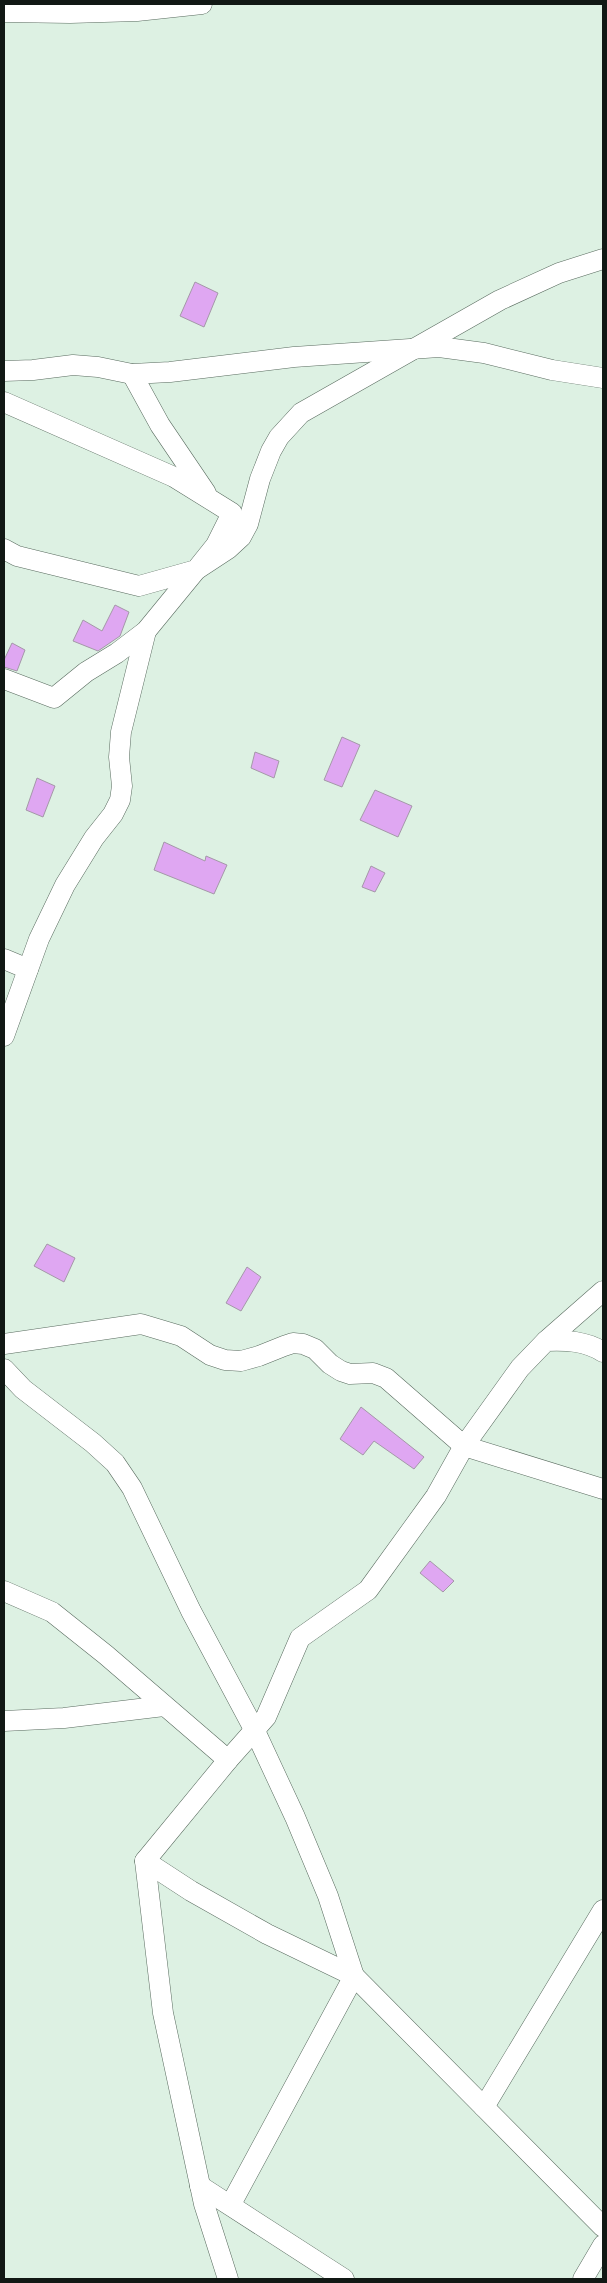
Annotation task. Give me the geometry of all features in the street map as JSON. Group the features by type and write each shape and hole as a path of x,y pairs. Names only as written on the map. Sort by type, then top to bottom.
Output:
{"street":[{"path":"4,12 137,11 202,4"},
{"path":"236,526 248,524 260,479 272,451 287,426 301,413 500,300 559,273 603,259"},
{"path":"4,371 33,370 73,365 98,367 132,374 170,372 294,357 438,347 484,353 552,370 603,378"},
{"path":"132,374 160,425 210,499 236,526"},
{"path":"4,402 174,477 210,499"},
{"path":"4,679 54,698 86,672 117,653 146,631 196,570 228,549 236,526"},
{"path":"4,549 17,556 139,586 196,570"},
{"path":"4,1036 39,939 65,885 94,838 113,814 120,800 122,786 119,757 121,732 146,631"},
{"path":"4,959 28,969"},
{"path":"228,2279 200,2186 163,2014 145,1861 266,1717 300,1638 368,1590 436,1496 464,1446 520,1368 546,1341 603,1291"},
{"path":"4,1344 141,1324 181,1336 210,1355 225,1360 241,1360 259,1356 293,1343 303,1344 315,1349 330,1364 341,1371 350,1374 373,1372 386,1378 464,1446 603,1489"},
{"path":"546,1341 566,1340 596,1347 603,1352"},
{"path":"4,1369 23,1389 93,1443 115,1463 132,1488 191,1611 255,1731 295,1817 328,1896 354,1976 231,2204"},
{"path":"4,1591 52,1612 106,1655 228,1760"},
{"path":"4,1721 64,1718 164,1706"},
{"path":"145,1861 191,1892 267,1934 354,1976 603,2226"},
{"path":"484,2107 603,1910"},
{"path":"200,2186 231,2204 344,2279"},
{"path":"582,2279 603,2245"}],"building":[{"path":"195,282 218,293 204,327 180,316"},
{"path":"115,605 129,612 120,636 98,651 73,641 83,620 102,631"},
{"path":"12,643 25,650 17,671 4,667 4,660"},
{"path":"342,737 360,745 342,787 324,780"},
{"path":"255,752 279,761 274,778 251,768"},
{"path":"37,778 55,786 43,817 26,810"},
{"path":"375,790 412,806 398,837 360,820"},
{"path":"164,842 205,861 206,856 227,865 214,894 154,870"},
{"path":"371,866 385,873 375,892 362,887"},
{"path":"47,1244 75,1258 64,1282 34,1266"},
{"path":"247,1267 261,1277 241,1311 226,1303"},
{"path":"361,1407 424,1457 414,1469 374,1441 363,1455 340,1439"},
{"path":"430,1561 454,1581 443,1592 420,1573"}]}
